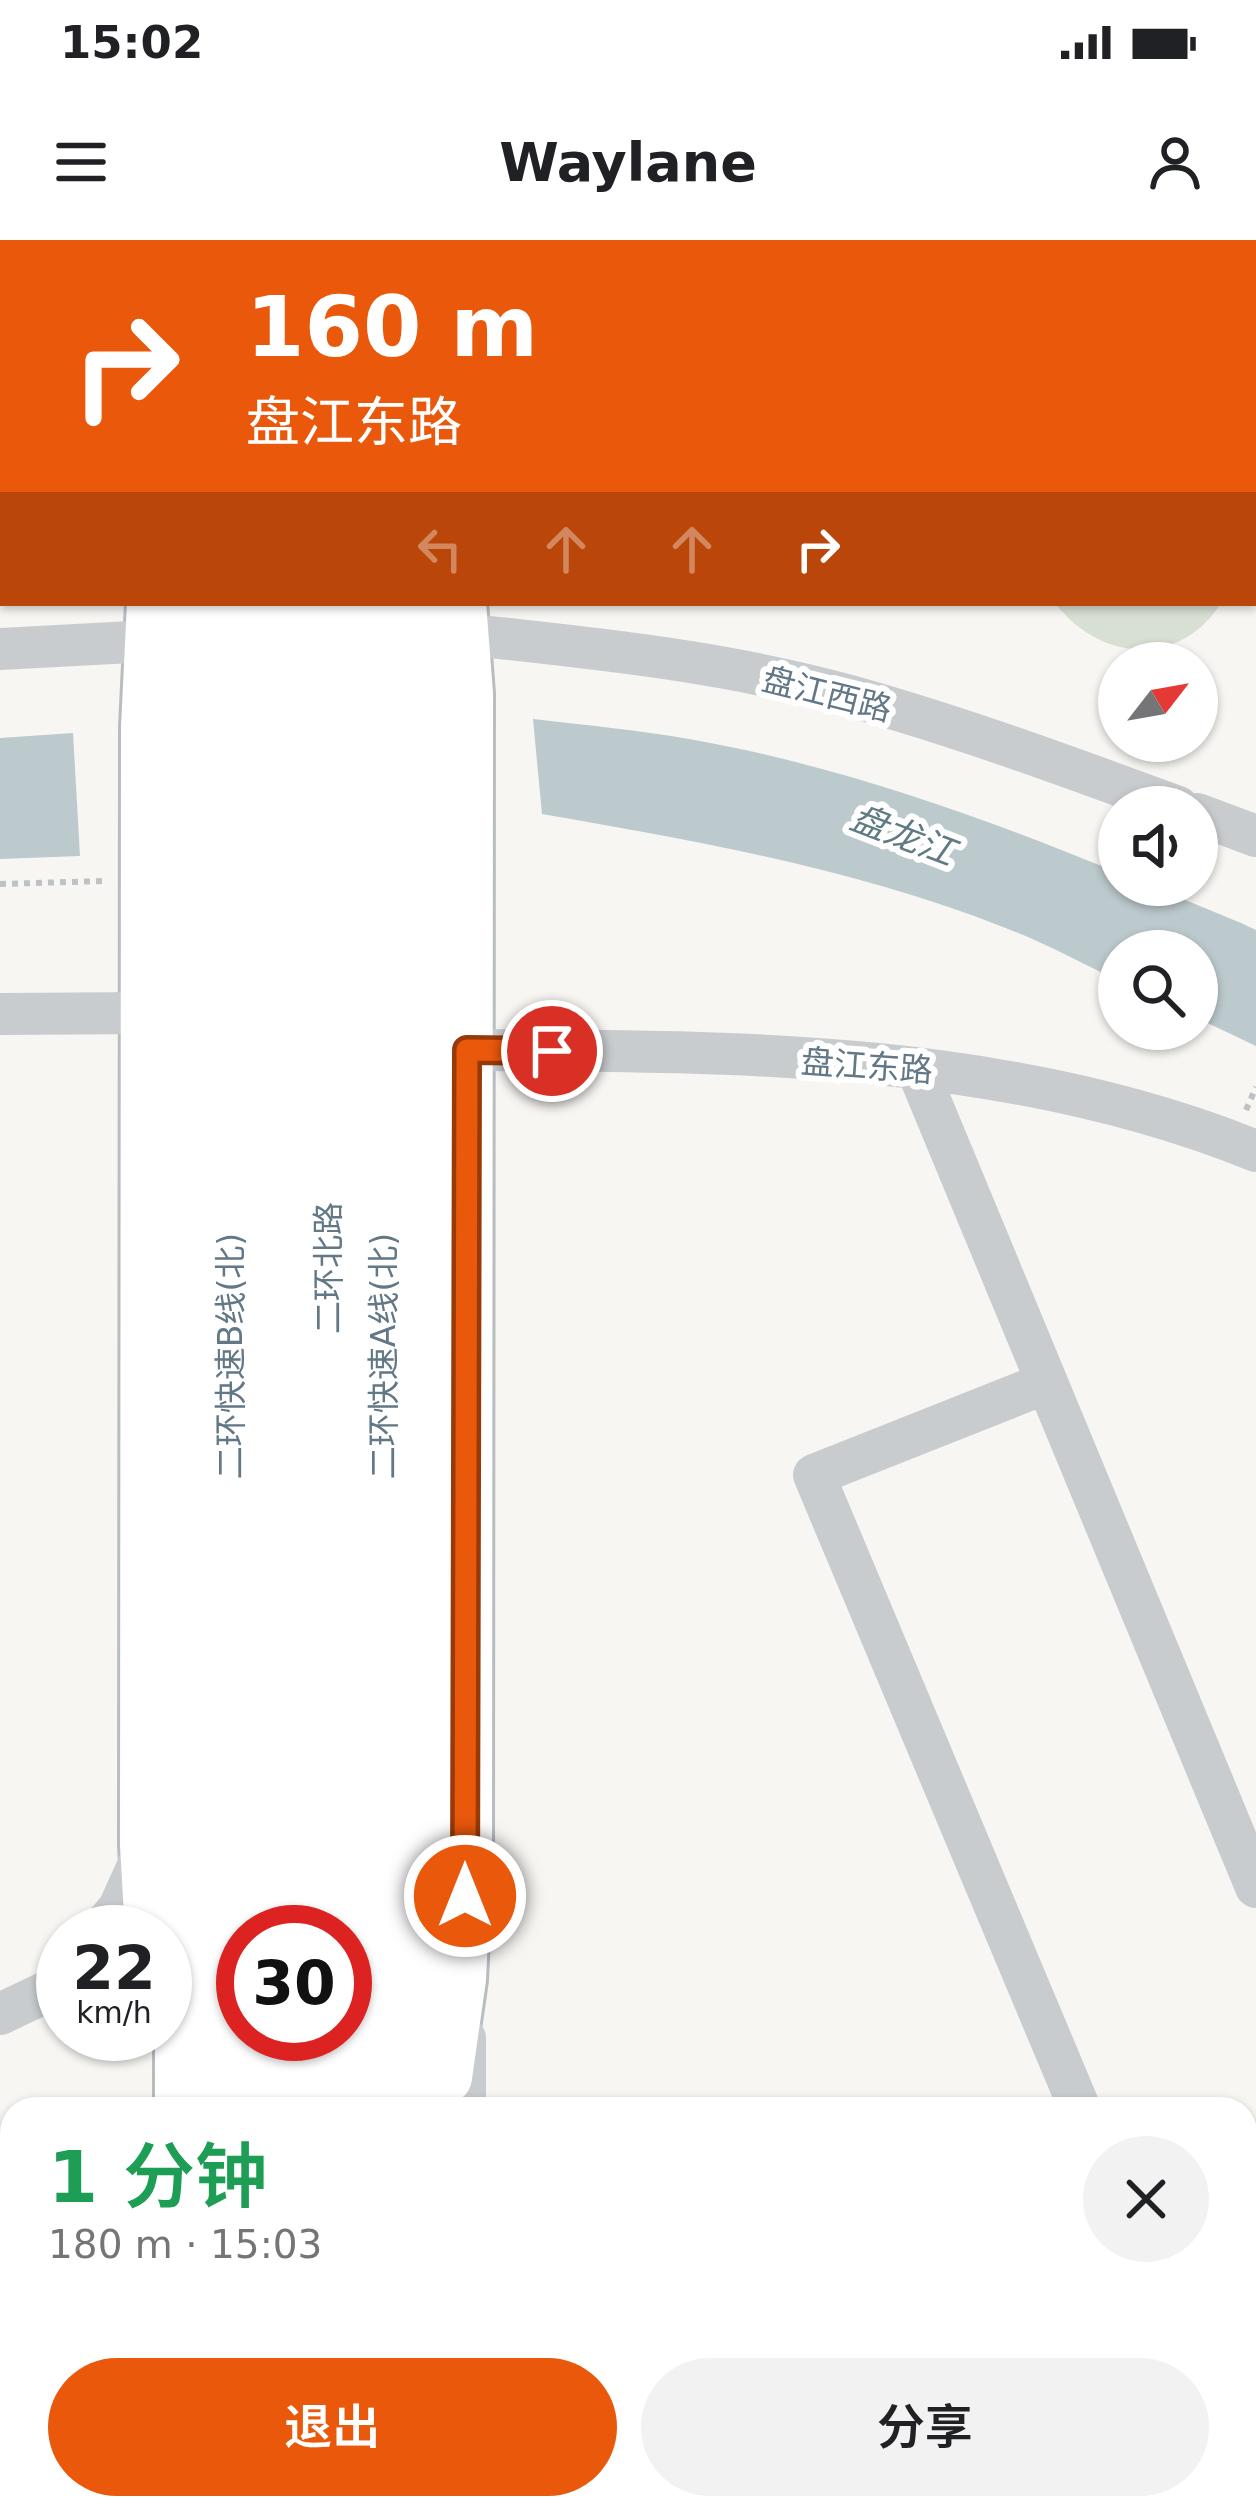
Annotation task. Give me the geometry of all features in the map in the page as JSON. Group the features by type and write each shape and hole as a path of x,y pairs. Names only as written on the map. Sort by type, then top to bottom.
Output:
{"highway":[{"name":"二环快速B线(北)","path":"229,2097 231,606"},
{"name":"二环快速A线(北)","path":"383,2097 384,606"},
{"path":"427,2097 448,1055 450,613"},
{"path":"163,616 185,1066 183,2097"}],"main road":[{"name":"二环北路","path":"285,1905 286,606"},
{"name":"二环北路","path":"327,1905 328,606"},
{"path":"150,1905 148,880 163,616"},
{"path":"442,2097 459,1979 465,1854 448,1055"},
{"path":"171,2061 180,2097"},
{"path":"284,2097 285,2061"},
{"path":"327,2061 327,2097"}],"street":[{"name":"盘江西路","path":"450,613 847,695 1015,747 1121,786"},
{"path":"0,649 163,616"},
{"path":"1218,822 1256,836"},
{"path":"0,1014 148,1012"},
{"name":"盘江东路","path":"448,1055 636,1051 1000,1076 1184,1122 1256,1151"},
{"path":"917,1069 1256,1887"},
{"path":"1046,1383 814,1475 1075,2097"},
{"path":"120,1905 147,1845"},
{"path":"464,2097 465,1854"},
{"path":"8,2010 36,1992"},
{"path":"8,2010 36,1997"},
{"path":"166,2061 167,2097"}],"path":[{"path":"0,884 148,880"}],"shaded area":[{"path":"1058,606 1219,606 1204,624 1176,642 1106,642"}],"water":[{"name":"盘龙江","path":"533,719 744,750 961,812 1098,865 1098,906 1200,906 1256,930 1256,1046 1218,1028 1218,930 1098,930 1098,971 1018,933 891,889 717,846 542,814"},
{"path":"73,733 80,856 0,859 0,738"}],"route":[{"path":"465,1896 467,1050 552,1051"}]}
